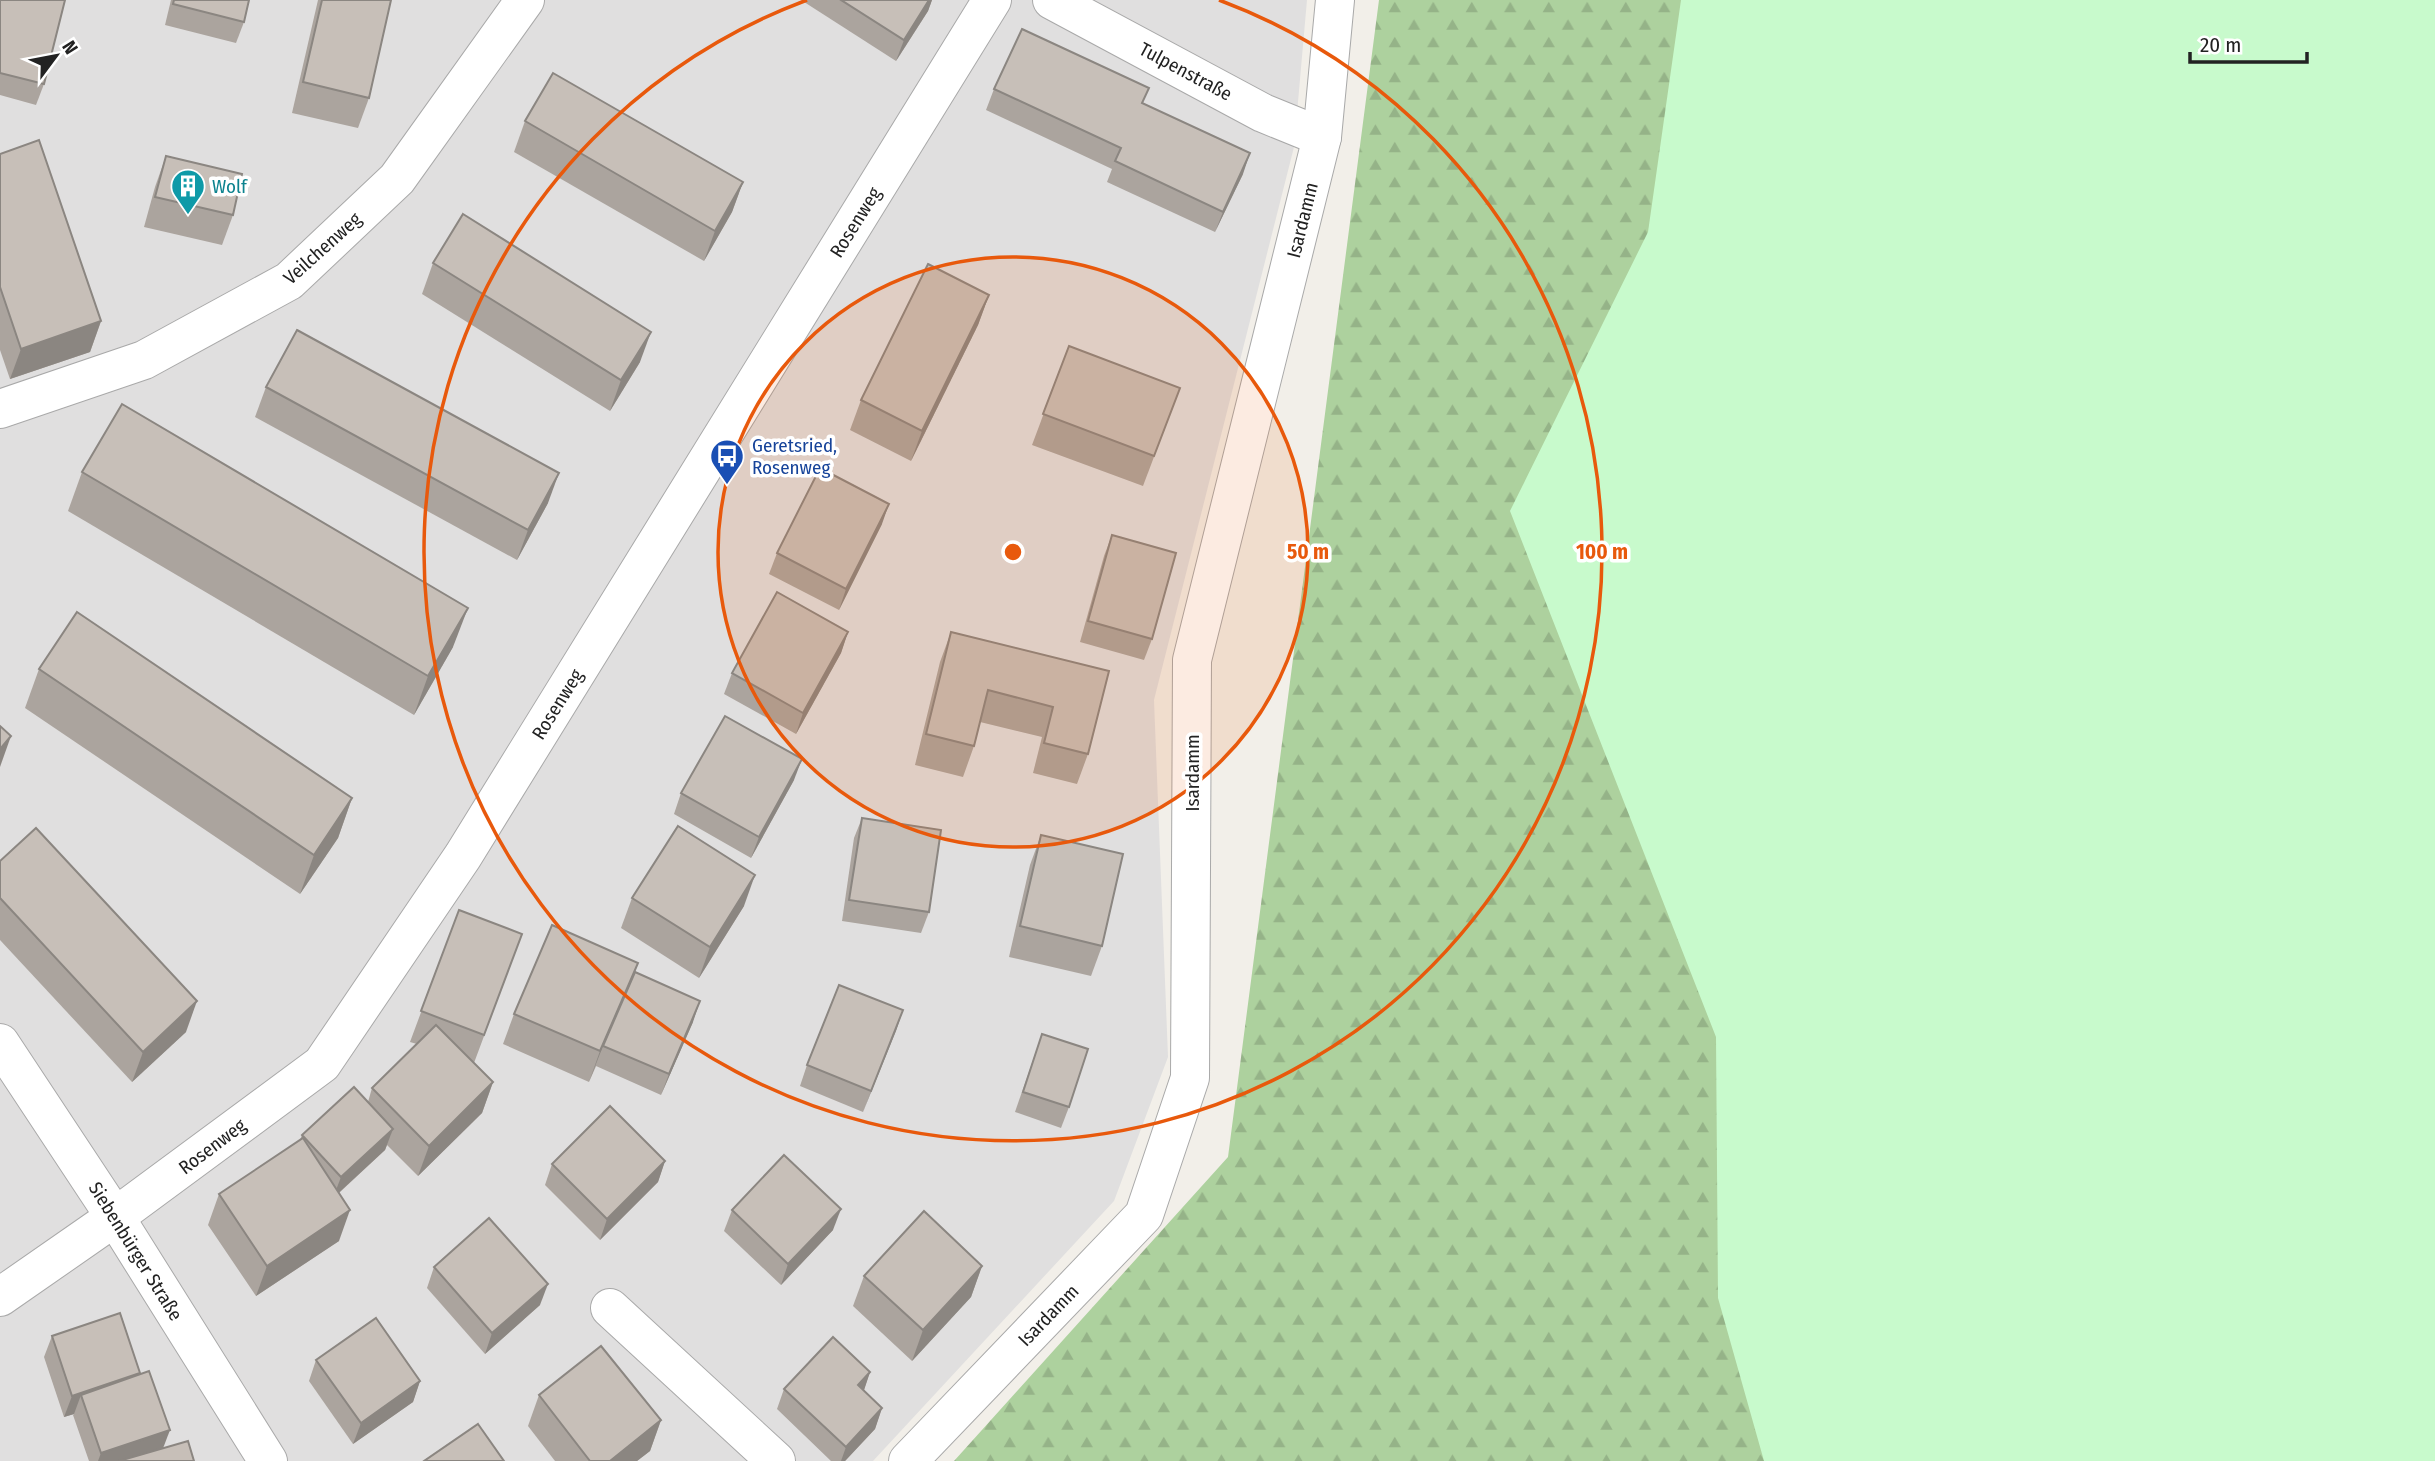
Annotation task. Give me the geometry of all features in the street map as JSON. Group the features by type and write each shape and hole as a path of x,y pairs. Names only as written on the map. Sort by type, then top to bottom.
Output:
{"street":[{"name":"Veilchenweg","path":"0,409 144,360 289,281 397,179 526,0"},
{"name":"Rosenweg","path":"0,1297 116,1217 322,1064 463,856 992,0"},
{"name":"Tulpenstraße","path":"1052,0 1263,113 1322,137"},
{"name":"Isardamm","path":"908,1461 1144,1215 1190,1078 1192,660 1322,137 1335,0"},
{"name":"Siebenbürger Straße","path":"0,1043 116,1217 268,1461"},
{"path":"610,1308 776,1461"}],"shaded area":[{"path":"0,0 1307,0 1294,147 1154,700 1168,1057 1114,1201 873,1461 0,1461"}],"green space":[{"path":"1379,0 2435,0 2435,1461 954,1461 1228,1157"},
{"path":"1681,0 2435,0 2435,1461 1764,1461 1718,1298 1716,1037 1510,511 1648,232"}],"building":[{"path":"0,0 65,0 44,84 0,73"},
{"path":"174,0 249,0 244,22 173,4"},
{"path":"322,0 391,0 369,98 303,82"},
{"path":"841,0 929,0 904,40"},
{"path":"1022,29 1149,88 1142,103 1250,153 1223,212 1115,161 1121,148 994,89"},
{"path":"553,73 743,182 715,231 525,121"},
{"path":"39,140 101,321 21,349 0,287 0,154"},
{"path":"166,156 242,174 233,215 155,197"},
{"path":"463,214 651,332 621,380 433,263"},
{"path":"928,264 989,295 922,431 861,400"},
{"path":"297,330 559,473 528,530 266,387"},
{"path":"1069,346 1180,388 1154,456 1043,414"},
{"path":"122,404 468,608 428,676 82,472"},
{"path":"820,468 889,504 846,589 777,553"},
{"path":"1112,535 1176,553 1152,639 1088,621"},
{"path":"777,592 848,632 803,713 732,673"},
{"path":"77,612 352,798 314,855 39,669"},
{"path":"951,632 1109,671 1088,754 1044,743 1053,707 988,690 974,746 926,734"},
{"path":"725,716 802,759 759,837 681,793"},
{"path":"0,726 11,736 0,749"},
{"path":"862,818 941,830 929,912 849,900"},
{"path":"678,826 755,875 710,947 632,898"},
{"path":"36,828 197,1001 143,1052 0,898 0,861"},
{"path":"1041,835 1123,854 1102,946 1020,926"},
{"path":"459,910 522,934 484,1035 421,1011"},
{"path":"552,925 638,963 600,1051 514,1014"},
{"path":"635,972 700,1001 669,1074 603,1046"},
{"path":"839,985 903,1010 871,1091 807,1065"},
{"path":"436,1025 493,1082 429,1146 372,1088"},
{"path":"1042,1034 1088,1049 1069,1107 1023,1092"},
{"path":"354,1087 393,1129 341,1177 302,1135"},
{"path":"610,1106 665,1161 607,1219 552,1164"},
{"path":"303,1138 350,1210 267,1266 219,1194"},
{"path":"784,1155 841,1209 788,1264 732,1210"},
{"path":"924,1211 982,1266 923,1330 864,1276"},
{"path":"489,1218 548,1284 492,1333 434,1267"},
{"path":"120,1313 140,1373 72,1396 52,1336"},
{"path":"376,1318 420,1381 361,1423 316,1360"},
{"path":"833,1337 870,1372 858,1385 882,1408 846,1447 784,1389"},
{"path":"601,1346 661,1420 610,1461 590,1461 539,1395"},
{"path":"149,1371 170,1430 101,1453 81,1395"},
{"path":"478,1424 504,1461 424,1461"},
{"path":"188,1441 194,1461 119,1461"}],"place":[{"name":"Wolf","path":"188,216"},
{"name":"Geretsried, Rosenweg","path":"727,486"}]}
